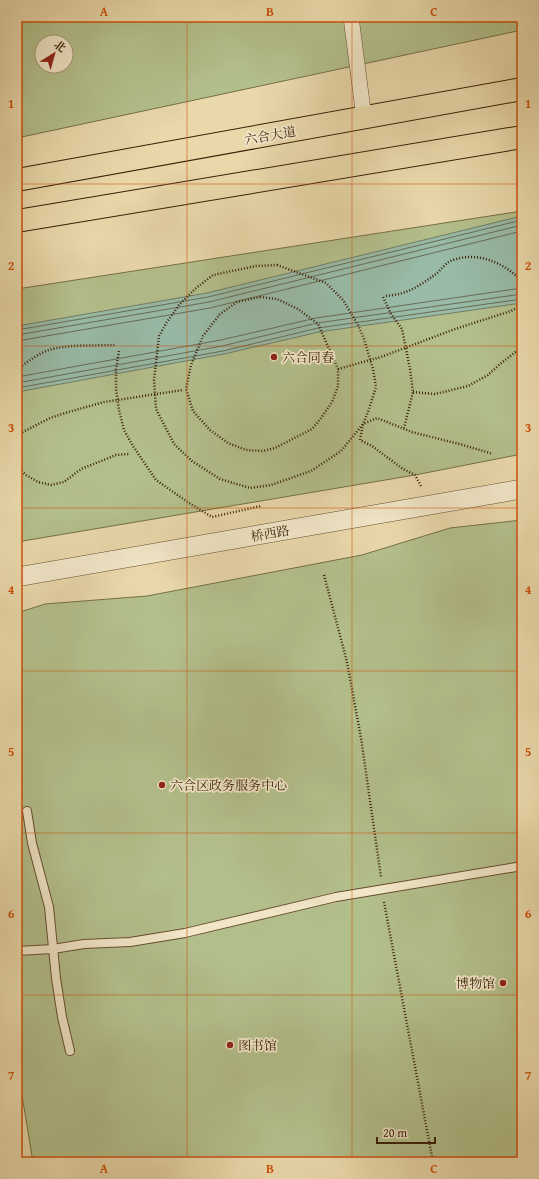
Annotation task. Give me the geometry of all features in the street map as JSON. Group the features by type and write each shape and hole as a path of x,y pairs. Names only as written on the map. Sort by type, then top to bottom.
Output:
{"highway":[{"name":"六合大道","path":"17,180 522,89"},
{"path":"17,221 522,137"}],"street":[{"path":"351,17 364,118"},
{"name":"桥西路","path":"17,577 522,489"}],"lane":[{"path":"26,811 32,843 48,906 56,978 62,1017 70,1051"},
{"path":"17,951 84,944 130,942 185,933 336,897 522,866"}],"path":[{"path":"404,428 413,392 402,329 391,314 385,296 403,293 416,287 436,274 451,260 468,257 488,258 514,272 522,280"},
{"path":"421,486 415,475 403,469 372,446 360,440 363,424 376,387 373,369 358,325 343,300 326,283 277,264 256,266 213,274 195,288 179,305 167,322 159,336 154,380 156,409 174,444 192,461 220,479 250,488 271,484 311,471 341,451 363,424 377,418 412,432 448,440 492,454"},
{"path":"260,297 277,299 298,309 318,324 338,369 338,386 332,402 312,429 275,448 263,451 246,450 228,443 210,430 193,411 186,389 191,365 203,336 220,314 237,302 260,297"},
{"path":"338,369 396,352 522,305"},
{"path":"17,369 37,355 50,349 114,344"},
{"path":"413,392 435,394 468,386 488,376 500,364 522,347"},
{"path":"119,351 116,369 118,410 124,430 139,456 156,480 212,517 261,506"},
{"path":"17,435 50,418 104,402 183,390"},
{"path":"17,467 26,475 38,482 51,485 64,482 81,469 116,455 129,454"},
{"path":"324,575 348,669 361,738 382,883"},
{"path":"384,897 432,1162"}],"green space":[{"path":"17,17 522,17 522,30 17,138"},
{"path":"522,211 522,454 415,475 17,542 17,289"},
{"path":"522,520 522,1162 33,1162 17,1065 17,613 45,604 147,596 362,555 450,528"}],"water":[{"path":"522,216 522,303 319,332 224,354 17,392 17,326 207,293"}],"place":[{"name":"六合同春","path":"274,357"},
{"name":"六合区政务服务中心","path":"162,785"},
{"name":"博物馆","path":"503,983"},
{"name":"图书馆","path":"230,1045"}]}
